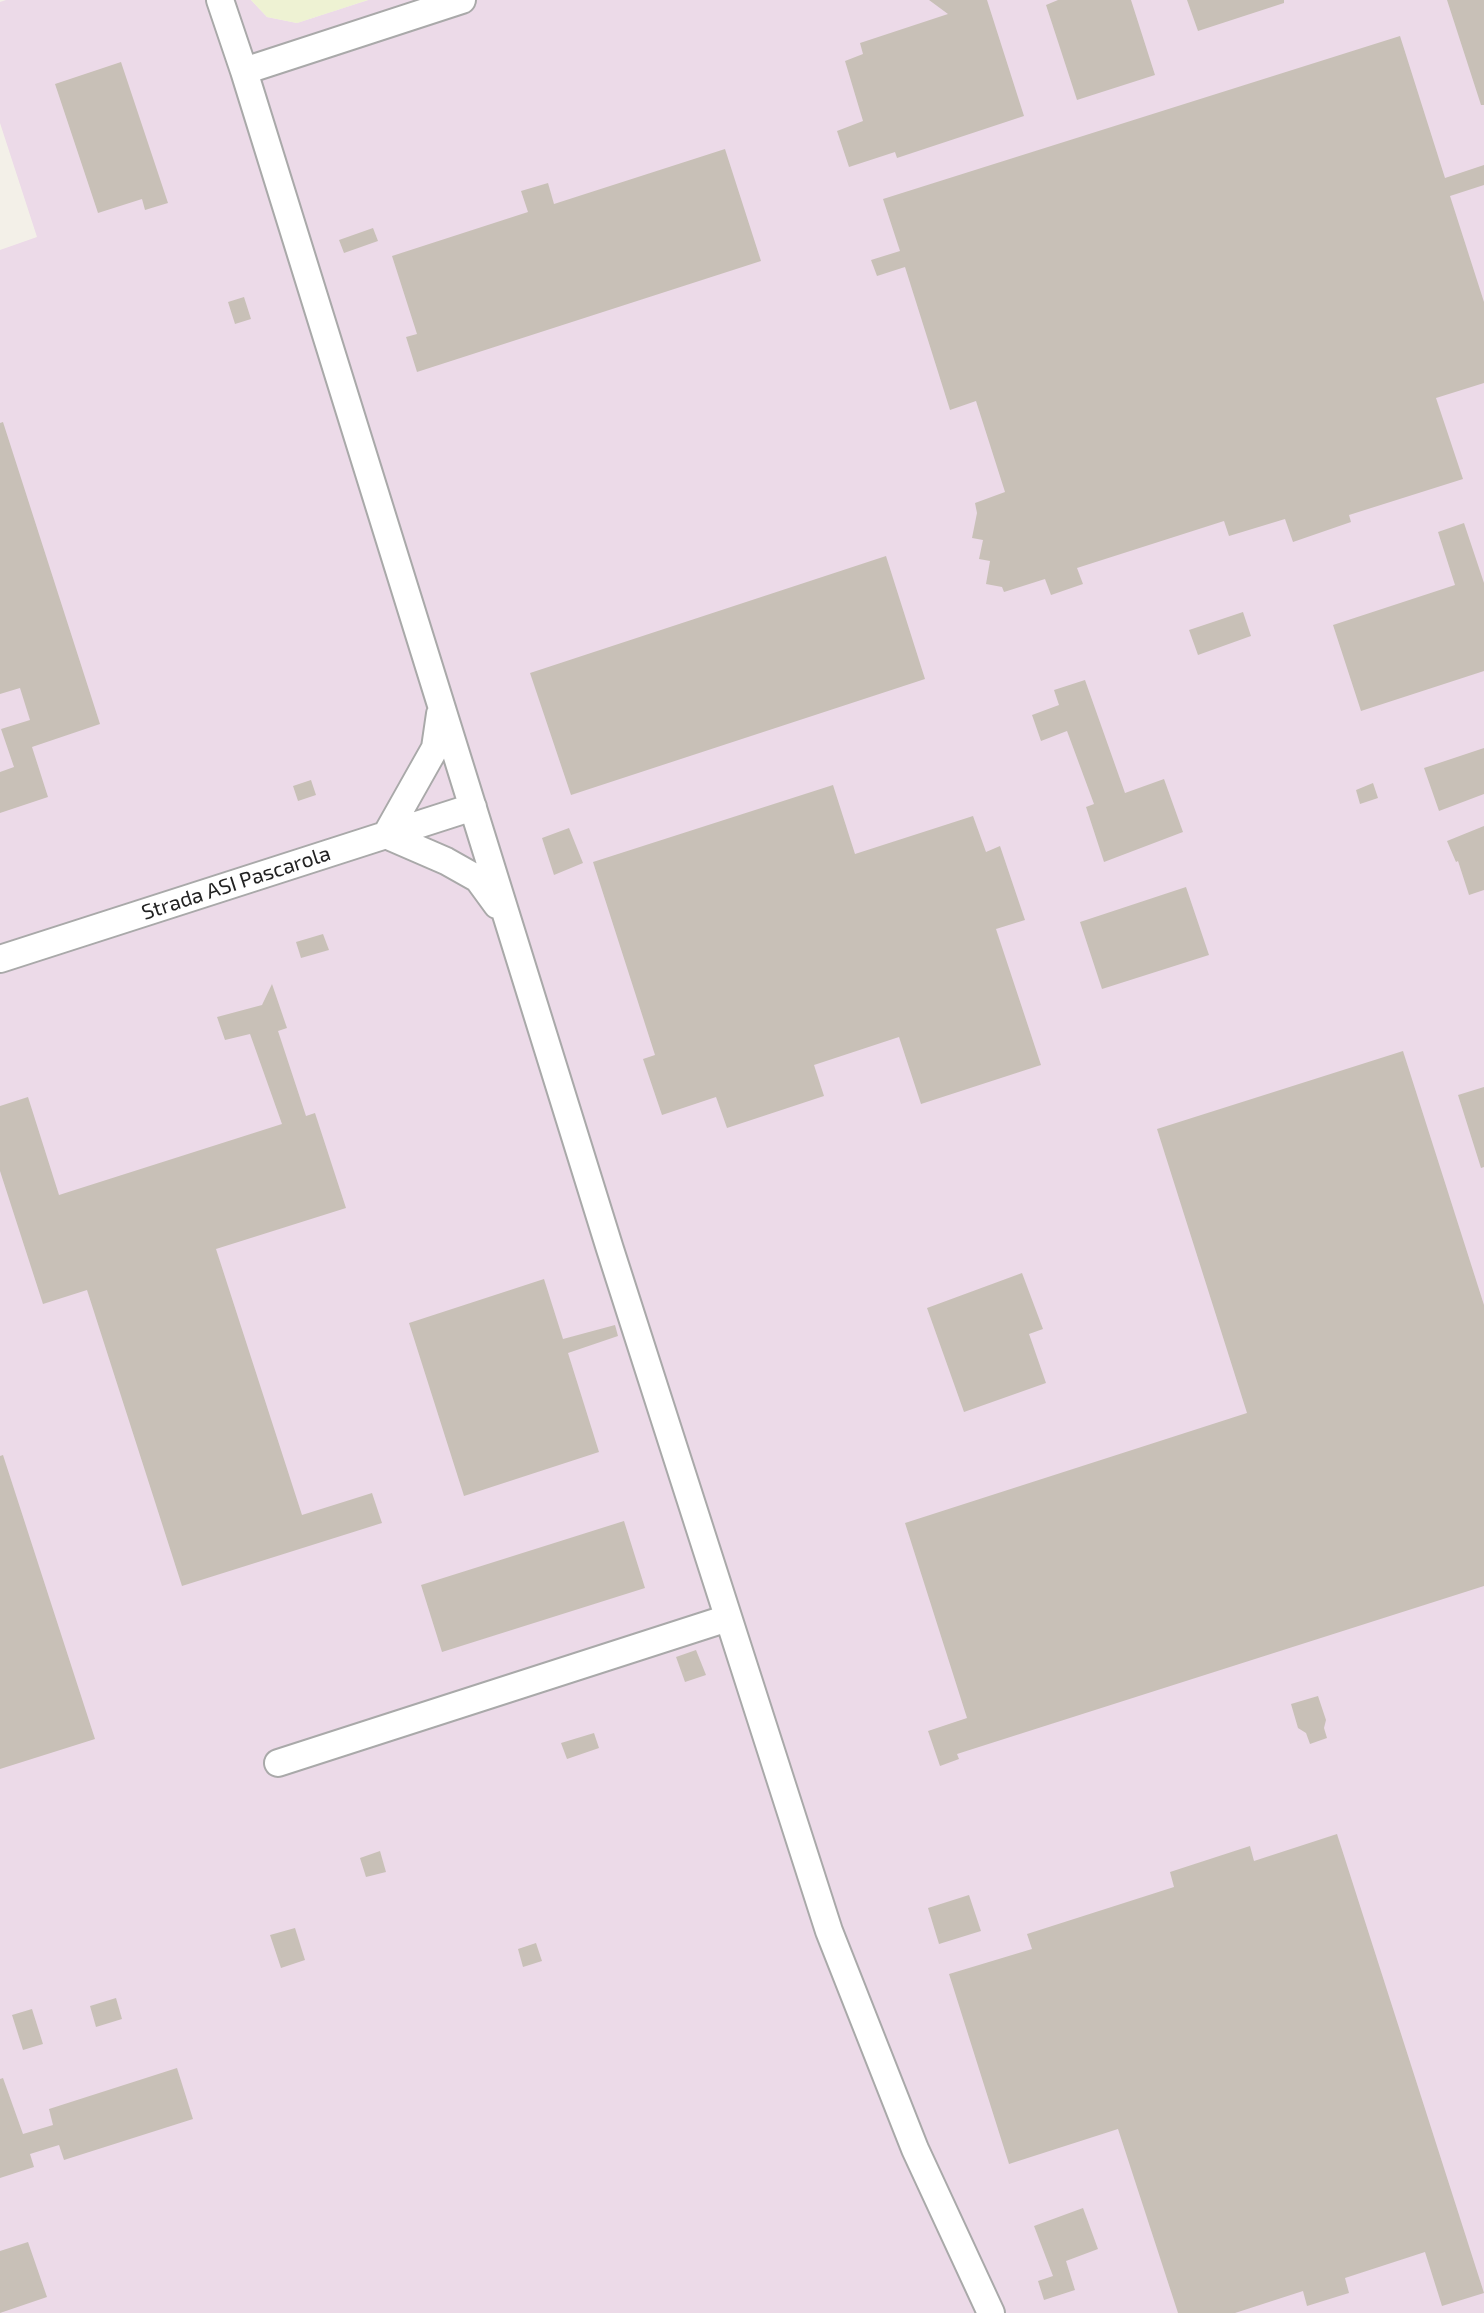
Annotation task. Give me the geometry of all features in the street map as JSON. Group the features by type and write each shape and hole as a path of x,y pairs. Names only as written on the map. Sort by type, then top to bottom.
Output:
{"street":[{"path":"220,0 614,1262 829,1931 915,2149 991,2313"},
{"path":"244,71 463,0"},
{"path":"442,707 435,748 386,835 446,860 478,879 507,919"},
{"name":"Strada ASI Pascarola","path":"0,959 473,807"},
{"path":"278,1763 729,1618"}],"shaded area":[{"path":"251,0 267,17 297,23 368,0 1484,0 1484,2313 0,2313 0,250 37,237 0,123 0,2"}],"green space":[{"path":"251,0 368,0 297,23 267,17"}],"building":[{"path":"929,0 987,0 1024,116 897,158 895,152 849,167 837,131 863,121 845,61 863,54 860,43 948,14"},
{"path":"1058,0 1131,0 1155,75 1077,100 1046,5"},
{"path":"1187,0 1284,0 1284,3 1198,31"},
{"path":"1447,0 1484,0 1484,105 1481,105"},
{"path":"1400,36 1445,178 1484,165 1484,185 1450,196 1484,302 1484,383 1436,398 1463,479 1349,515 1351,522 1293,542 1285,519 1229,536 1224,521 1077,568 1083,584 1051,595 1045,579 1004,592 1002,587 986,584 990,561 979,559 983,540 972,538 977,513 975,503 1005,492 976,401 950,410 905,267 877,276 871,260 900,251 883,199"},
{"path":"121,62 168,203 145,210 142,199 98,213 55,84"},
{"path":"725,149 761,261 417,372 406,337 417,334 392,256 528,212 521,191 548,183 554,204"},
{"path":"373,228 378,241 344,253 339,240"},
{"path":"244,297 251,319 235,324 228,302"},
{"path":"3,422 100,724 32,747 48,797 0,813 0,772 14,767 1,729 30,720 20,688 0,694 0,423"},
{"path":"1464,523 1484,583 1484,671 1361,711 1333,625 1455,585 1438,532"},
{"path":"886,556 925,679 571,795 530,673"},
{"path":"1243,612 1251,636 1198,655 1189,630"},
{"path":"1085,680 1125,793 1164,779 1183,832 1104,862 1086,807 1094,804 1067,731 1041,741 1032,715 1059,705 1054,690"},
{"path":"1484,748 1484,794 1439,811 1424,768"},
{"path":"311,780 316,795 298,801 293,786"},
{"path":"1373,783 1378,798 1360,804 1356,790"},
{"path":"833,785 855,854 973,816 986,852 1000,846 1025,920 996,929 1041,1065 921,1104 899,1037 814,1065 824,1096 727,1128 716,1097 662,1115 643,1059 655,1055 593,862"},
{"path":"1484,826 1484,890 1469,895 1458,861 1456,862 1447,841"},
{"path":"569,828 583,863 554,875 542,838"},
{"path":"1186,887 1209,955 1102,989 1080,922"},
{"path":"323,934 329,950 301,958 296,942"},
{"path":"272,984 287,1028 278,1031 306,1116 315,1113 346,1208 216,1249 302,1515 372,1493 382,1523 182,1586 87,1290 43,1304 0,1171 0,1106 28,1097 59,1195 282,1124 250,1034 225,1040 217,1017 262,1005"},
{"path":"1403,1051 1484,1305 1484,1586 957,1754 959,1759 940,1766 928,1731 967,1718 905,1523 1247,1413 1157,1129"},
{"path":"1484,1087 1484,1167 1481,1168 1458,1095"},
{"path":"1022,1273 1043,1329 1029,1334 1046,1383 964,1412 927,1308"},
{"path":"544,1279 563,1339 615,1325 618,1336 568,1353 599,1452 464,1496 409,1323"},
{"path":"3,1455 95,1739 0,1769 0,1456"},
{"path":"624,1521 645,1588 442,1652 421,1585"},
{"path":"696,1650 706,1675 685,1682 676,1657"},
{"path":"1318,1696 1326,1720 1324,1728 1327,1738 1310,1744 1306,1733 1298,1728 1291,1704"},
{"path":"594,1733 599,1748 567,1759 561,1743"},
{"path":"1337,1834 1484,2293 1442,2306 1425,2252 1345,2278 1349,2293 1307,2306 1303,2291 1235,2313 1178,2313 1118,2129 1009,2164 949,1974 1032,1949 1027,1934 1174,1887 1170,1872 1250,1846 1254,1861"},
{"path":"380,1851 386,1872 366,1877 360,1858"},
{"path":"969,1895 981,1931 939,1944 928,1908"},
{"path":"295,1928 305,1960 281,1968 270,1935"},
{"path":"536,1943 542,1961 523,1967 518,1949"},
{"path":"116,1998 122,2019 96,2027 90,2006"},
{"path":"32,2009 43,2044 23,2050 12,2015"},
{"path":"177,2068 193,2119 64,2160 59,2145 30,2154 34,2167 0,2178 0,2079 3,2078 23,2134 53,2125 49,2109"},
{"path":"1083,2208 1098,2249 1066,2261 1075,2290 1044,2300 1038,2281 1053,2276 1034,2226"},
{"path":"28,2242 47,2297 0,2313 0,2251"}]}
